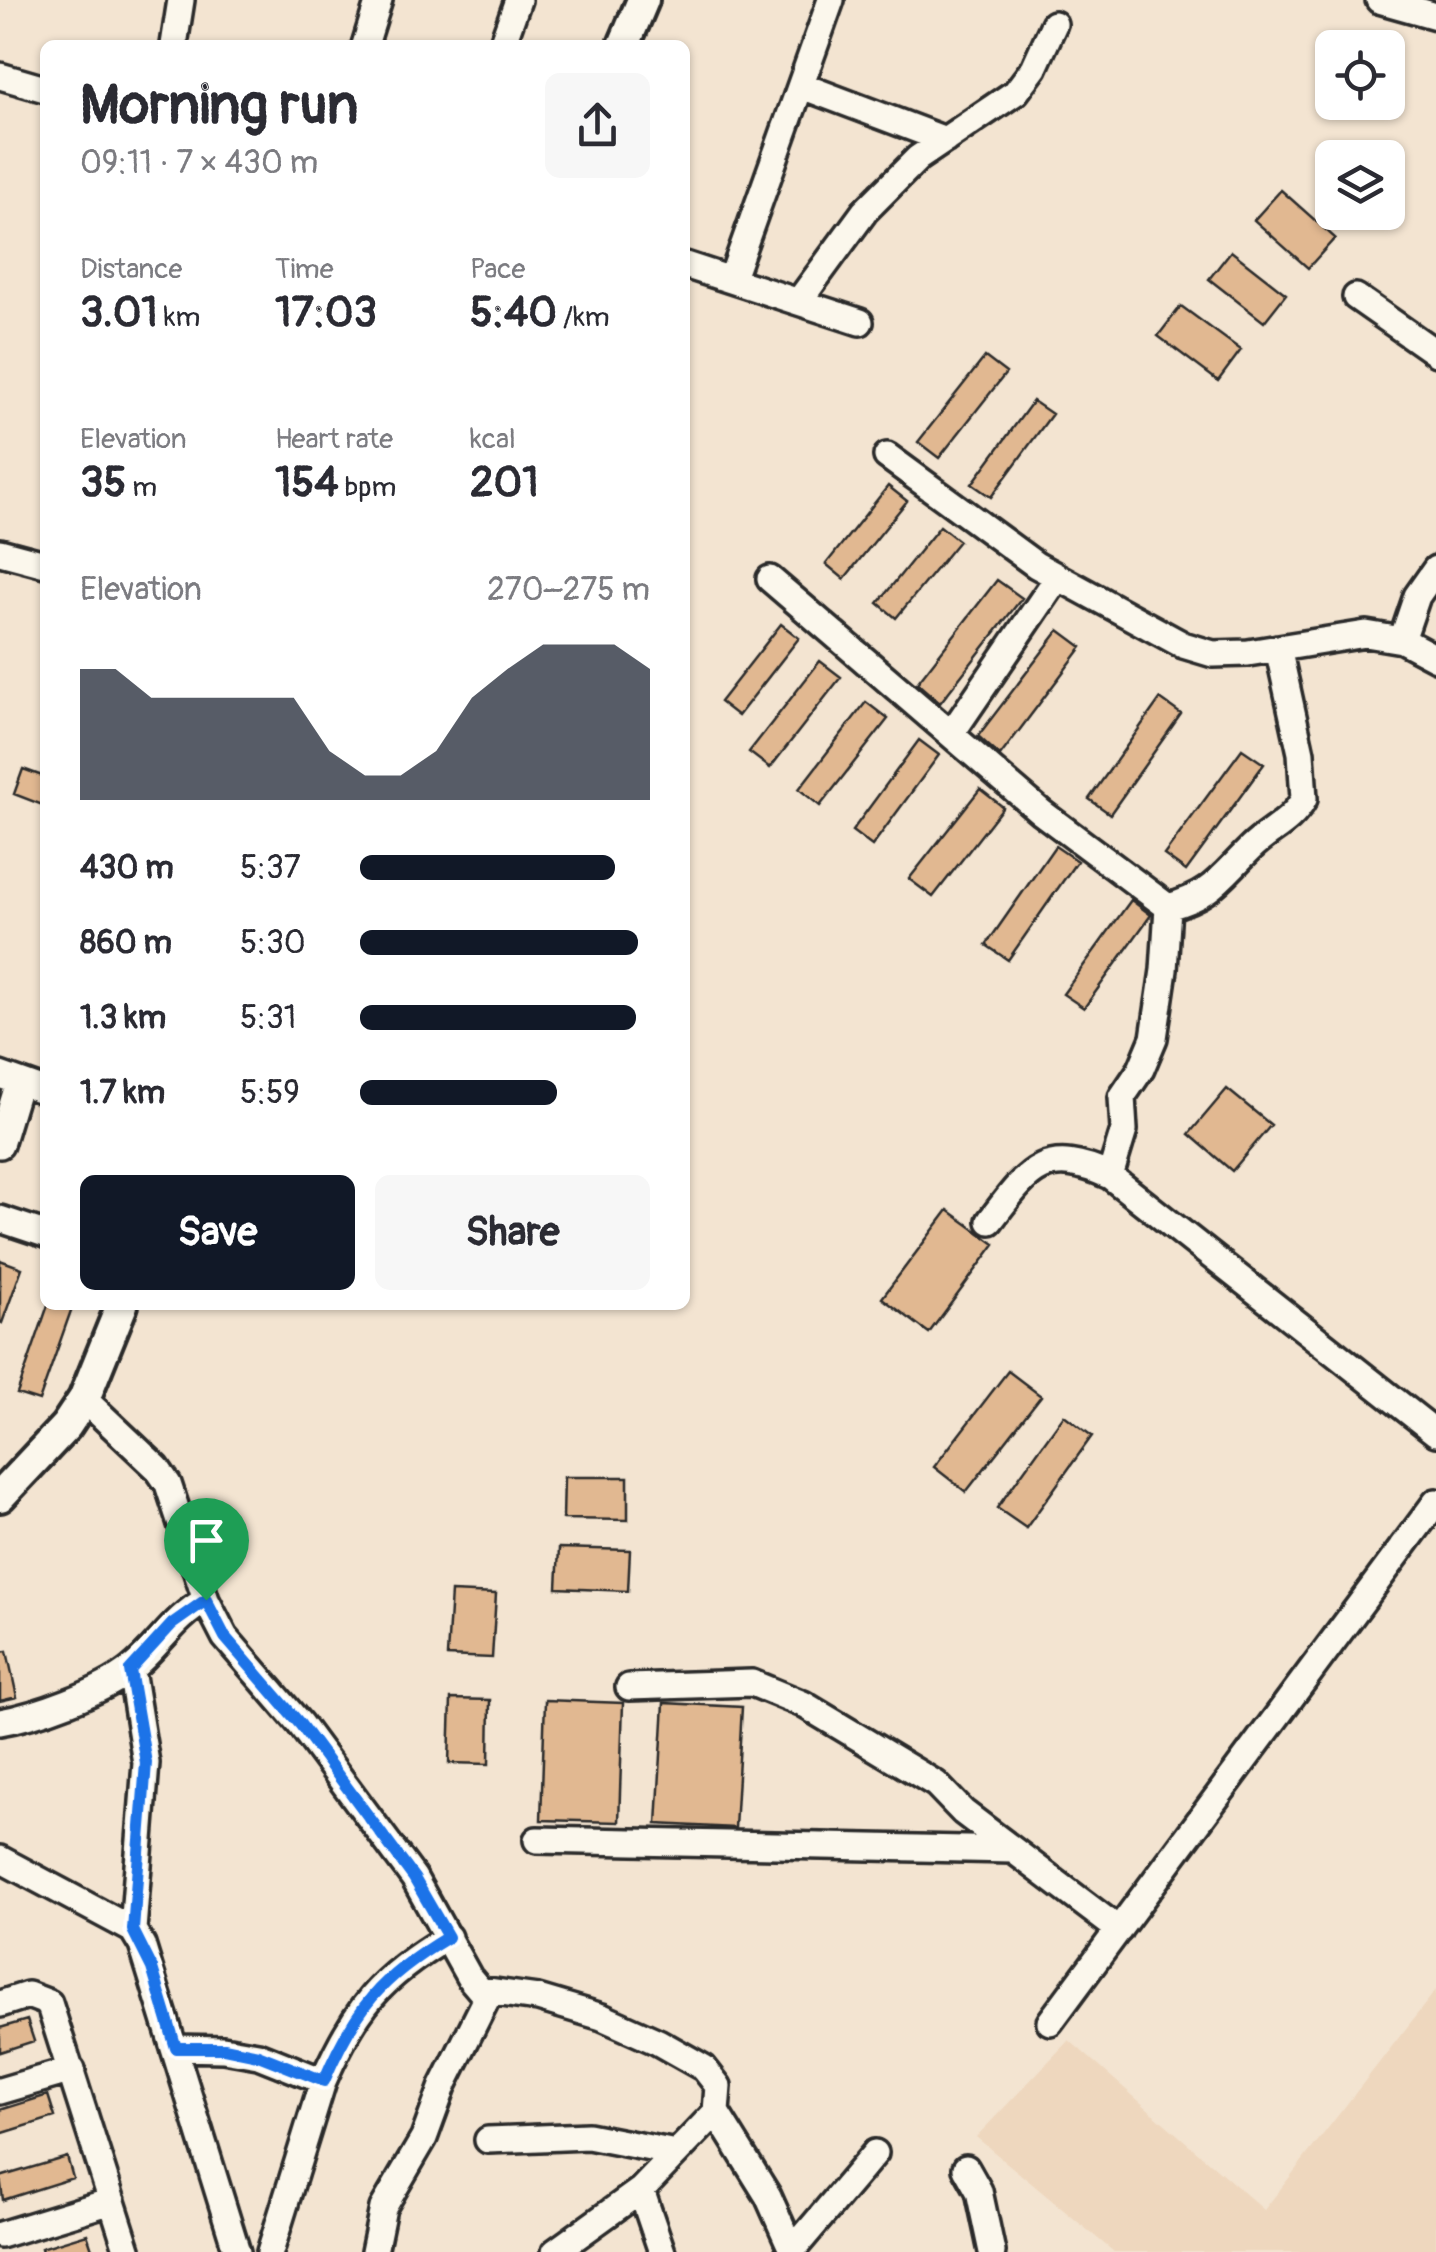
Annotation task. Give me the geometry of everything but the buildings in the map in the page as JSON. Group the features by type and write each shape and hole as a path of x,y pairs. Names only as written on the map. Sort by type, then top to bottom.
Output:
{"main road":[{"path":"626,40 643,0"},
{"path":"6,1490 84,1400 120,1310"}],"street":[{"path":"175,40 181,0"},
{"path":"367,40 379,0"},
{"path":"504,40 518,0"},
{"path":"732,278 832,0"},
{"path":"1379,0 1436,16"},
{"path":"799,300 865,211 918,158 1016,92 1034,68 1054,24"},
{"path":"0,76 40,88"},
{"path":"802,86 945,140"},
{"path":"690,266 860,322"},
{"path":"1356,297 1436,353"},
{"path":"888,456 1058,577 1182,645 1213,654 1366,634 1402,640 1436,658"},
{"path":"0,552 40,563"},
{"path":"1402,640 1417,596 1436,570"},
{"path":"951,734 1058,577"},
{"path":"951,734 770,579 1041,812 1168,907"},
{"path":"1168,907 1202,896 1224,879 1252,846 1280,828 1304,800 1301,754 1278,648"},
{"path":"1110,1176 1124,1130 1122,1098 1141,1069 1154,1038 1168,907"},
{"path":"0,1145 9,1078 40,1089"},
{"path":"990,1221 1012,1188 1046,1166 1076,1160 1110,1176 1436,1433"},
{"path":"0,1220 40,1232"},
{"path":"84,1400 157,1468 168,1484 206,1600 225,1637 300,1724 414,1878 469,1977 488,1994 538,1998 602,2017 658,2042 711,2075 718,2086 716,2112 768,2196 792,2252 874,2153"},
{"path":"1050,2022 1436,1502"},
{"path":"0,1722 56,1708 130,1670 172,1624 206,1600"},
{"path":"130,1670 146,1763 133,1930 152,1968 237,2252"},
{"path":"629,1687 752,1683 803,1704 936,1784 963,1812 1119,1930"},
{"path":"537,1840 1013,1850"},
{"path":"0,1860 133,1930"},
{"path":"270,2252 324,2081 342,2037 377,1990 402,1965 448,1937"},
{"path":"374,2252 384,2208 424,2138 443,2086 488,1994"},
{"path":"0,2004 28,1995 49,2003 128,2252"},
{"path":"176,2048 224,2048 258,2055 324,2081"},
{"path":"0,2090 72,2070"},
{"path":"555,2252 641,2190 716,2112"},
{"path":"488,2140 588,2136 676,2154"},
{"path":"966,2168 979,2191 992,2252"},
{"path":"641,2190 662,2252"},
{"path":"0,2235 112,2201"}],"shaded area":[{"path":"1436,1990 1436,2252 1114,2252 976,2137 1069,2040 1264,2210"}],"route":[{"path":"206,1600 225,1637 300,1724 414,1878 448,1937 402,1965 377,1990 342,2037 324,2081 258,2055 224,2048 176,2048 152,1968 133,1930 146,1763 130,1670 186,1611 206,1600"}]}
